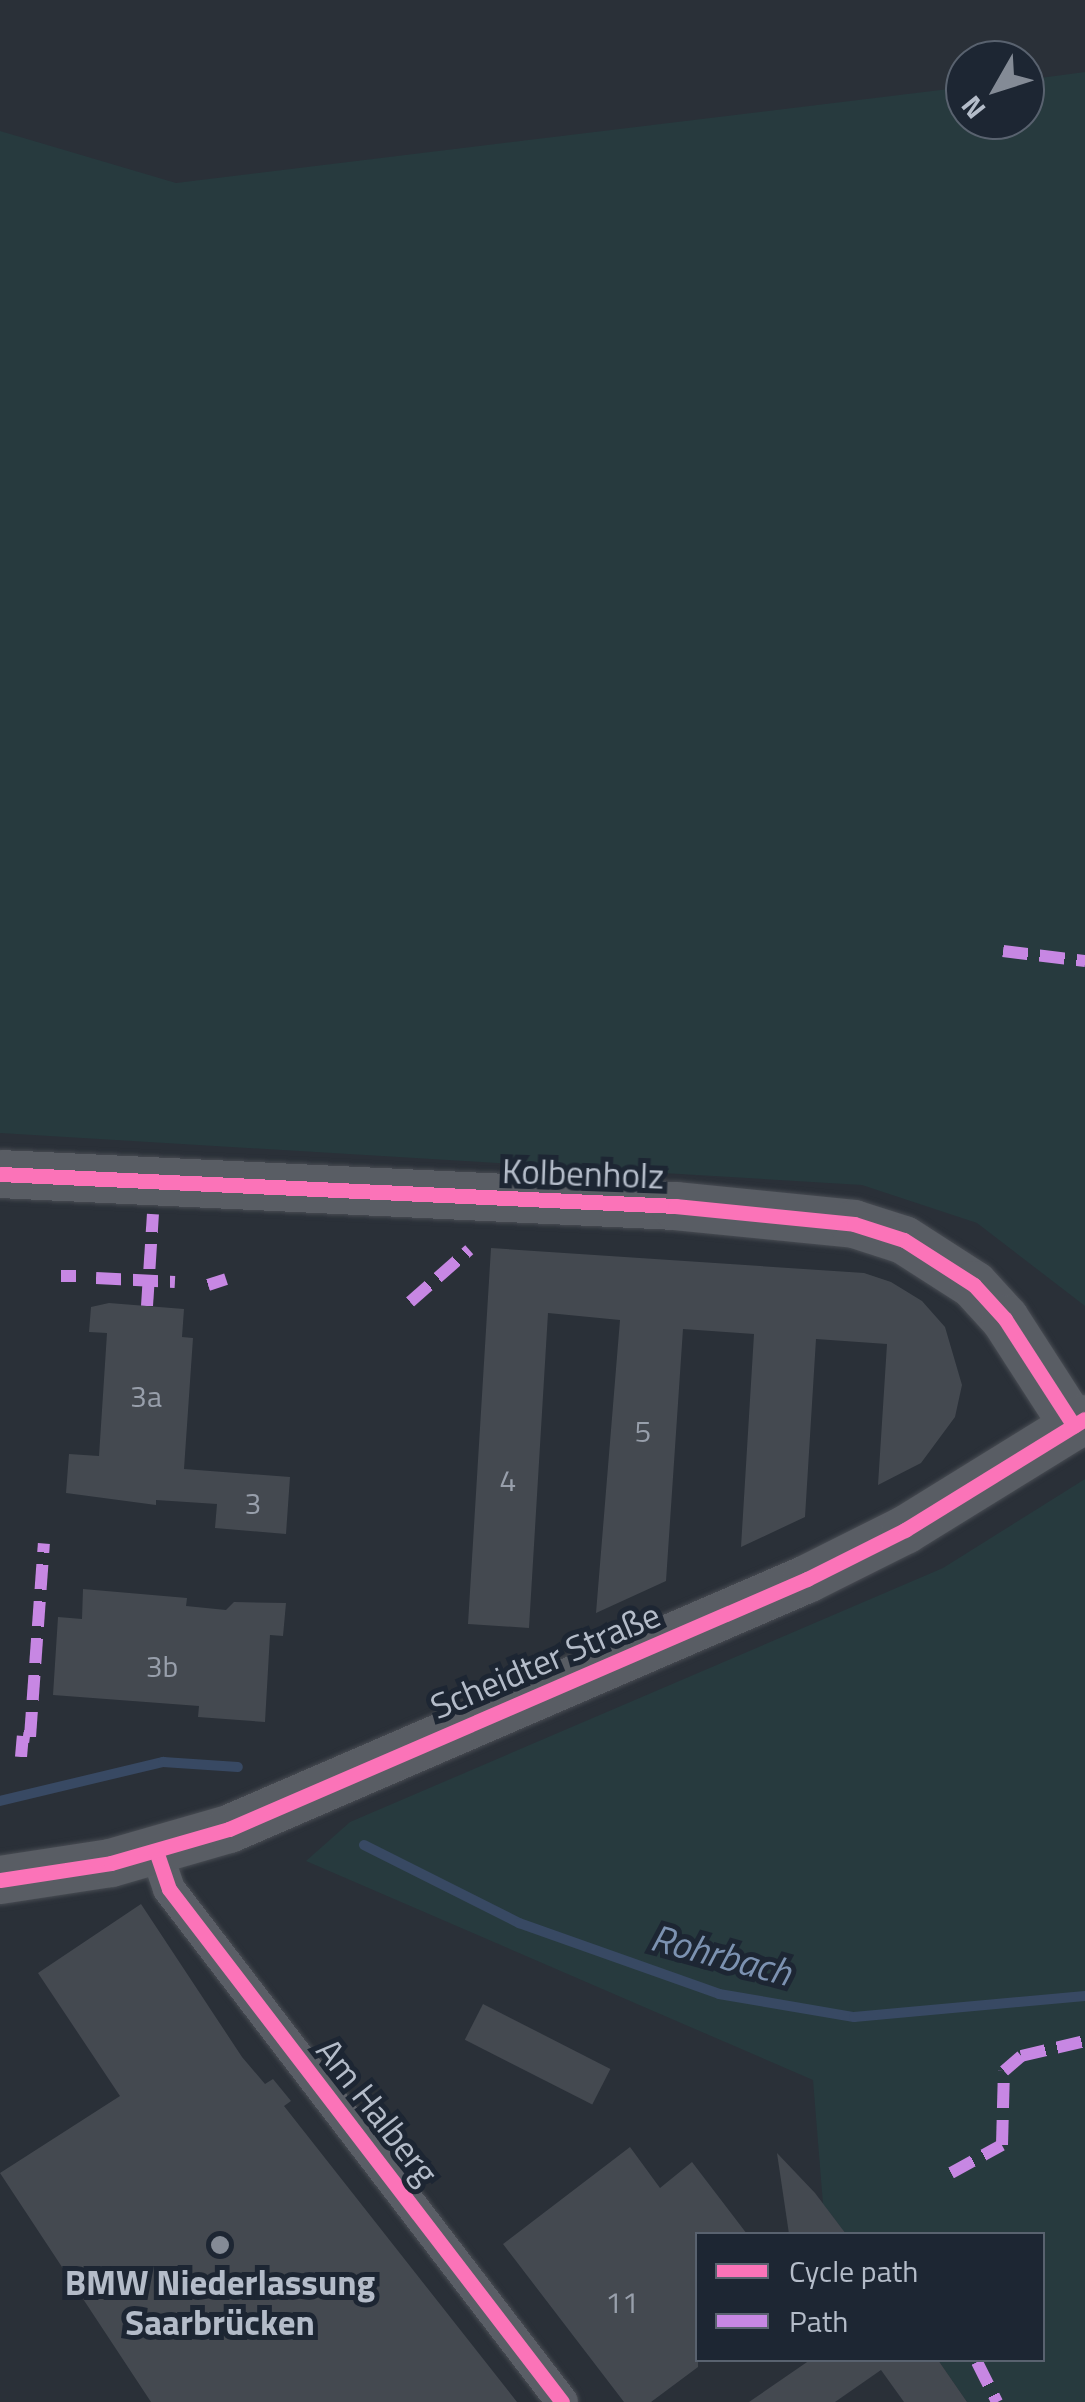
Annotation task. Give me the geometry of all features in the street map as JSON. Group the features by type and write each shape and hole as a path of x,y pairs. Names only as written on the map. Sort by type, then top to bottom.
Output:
{"main road":[{"name":"Kolbenholz","path":"0,1174 676,1206 854,1224 904,1240 974,1285 1006,1319 1079,1423"},
{"name":"Scheidter Straße","path":"0,1880 156,1851 229,1829 807,1579 905,1530 1079,1423"}],"street":[{"name":"Am Halberg","path":"156,1851 169,1889 562,2402"}],"green space":[{"path":"1085,72 1085,1306 977,1223 862,1185 0,1133 0,131 176,183 945,89 945,140 1045,140 1045,77"},
{"path":"1085,1479 1085,2402 967,2402 939,2362 1045,2362 1045,2232 844,2232 823,2204 813,2080 306,1861 350,1822 943,1568"}],"building":[{"path":"491,1248 864,1273 891,1282 922,1301 945,1327 962,1385 955,1417 921,1463 878,1485 887,1344 816,1339 805,1517 741,1547 754,1334 683,1329 666,1581 596,1613 620,1320 548,1313 529,1628 468,1624"},
{"path":"109,1303 184,1309 182,1337 193,1338 184,1469 290,1477 286,1534 215,1528 217,1504 156,1500 156,1505 66,1493 69,1454 99,1456 107,1333 89,1332 91,1307"},
{"path":"83,1589 187,1598 186,1606 226,1610 234,1602 286,1603 283,1636 270,1635 265,1722 198,1717 199,1706 53,1695 58,1617 82,1619"},
{"name":"BMW Niederlassung Saarbrücken","path":"141,1904 242,2057 265,2084 273,2079 291,2101 284,2106 517,2402 151,2402 0,2173 120,2096 38,1973"},
{"path":"483,2004 610,2069 592,2105 465,2040"},
{"path":"630,2147 660,2188 692,2162 745,2232 695,2232 698,2367 651,2402 624,2402 503,2244"},
{"path":"777,2153 844,2232 789,2232"},
{"path":"807,2362 939,2362 967,2402 904,2402 881,2370 835,2402 749,2402"}],"waterway":[{"name":"Rohrbach","path":"0,1801 163,1762 238,1767"},
{"name":"Rohrbach","path":"364,1845 519,1923 719,1994 854,2017 1085,1996"}],"marked path":[{"path":"1003,951 1085,961"},
{"path":"147,1306 153,1214"},
{"path":"410,1302 469,1250"},
{"path":"61,1276 76,1276"},
{"path":"96,1278 175,1282"},
{"path":"208,1285 226,1279"},
{"path":"21,1757 23,1736 30,1737 44,1544"},
{"path":"951,2173 1002,2145 1004,2071 1021,2056 1085,2041"},
{"path":"977,2362 997,2402"}],"cycle path":[{"path":"0,1174 675,1206 854,1224 904,1240 974,1285 1005,1319 1074,1426"},
{"path":"0,1880 111,1863 229,1829 807,1579 905,1530 1085,1419"},
{"path":"156,1851 169,1889 562,2402"}],"place":[{"name":"BMW Niederlassung Saarbrücken","path":"220,2245"}]}
